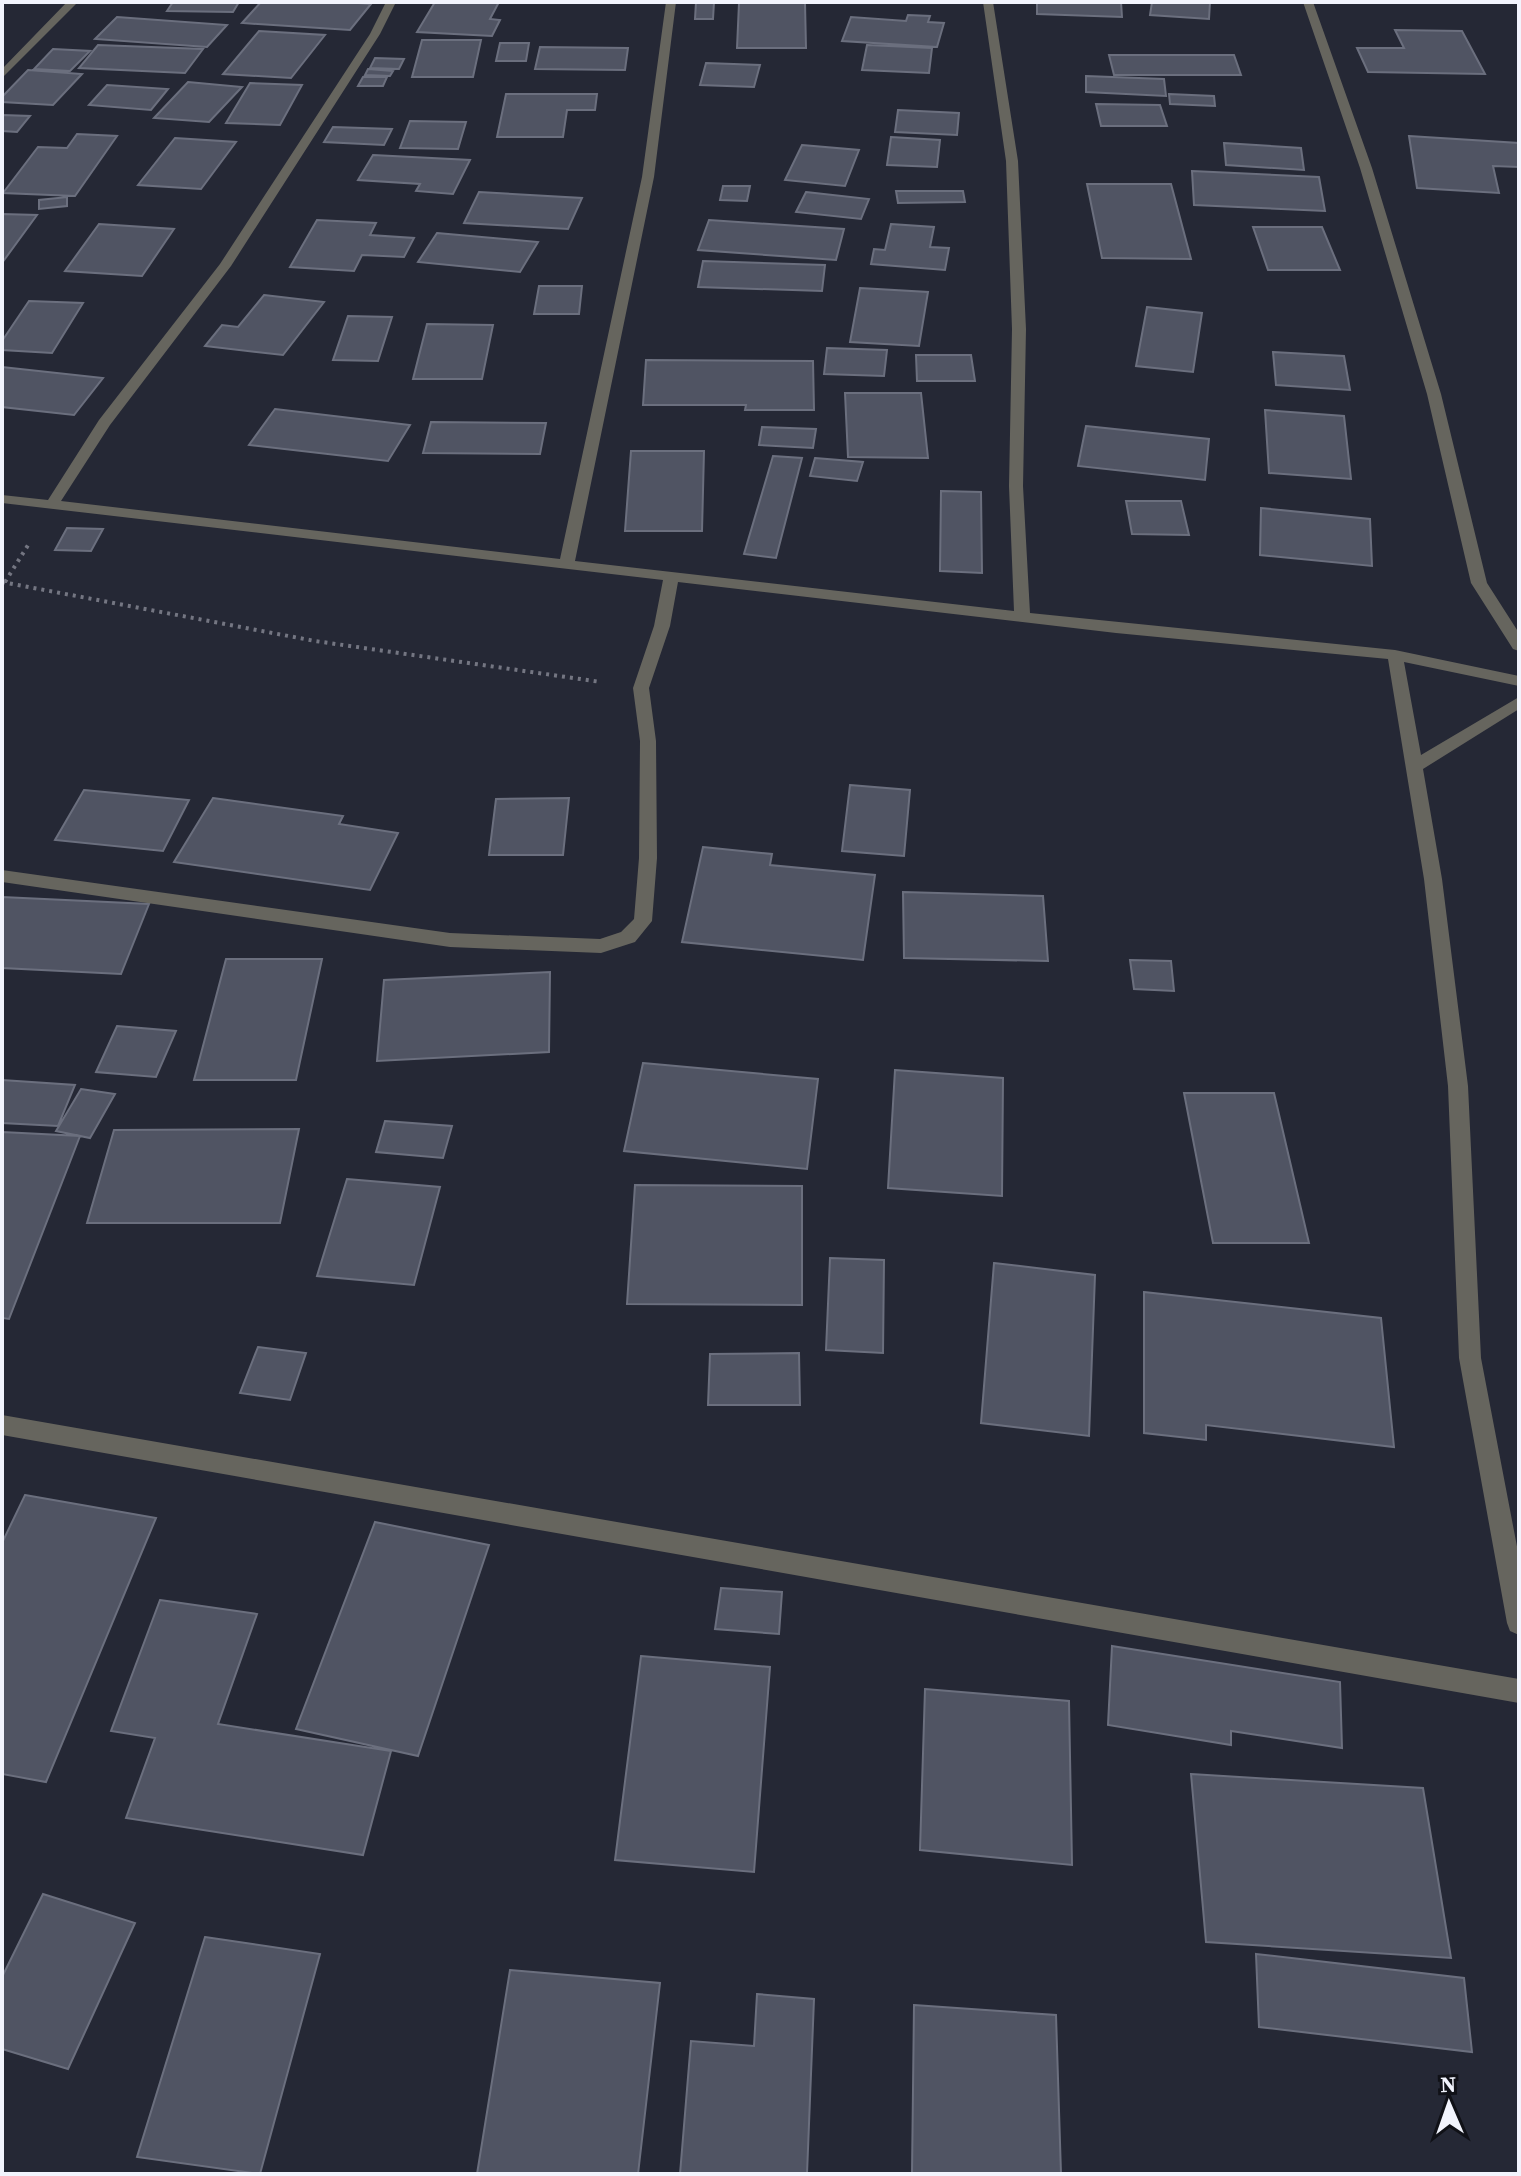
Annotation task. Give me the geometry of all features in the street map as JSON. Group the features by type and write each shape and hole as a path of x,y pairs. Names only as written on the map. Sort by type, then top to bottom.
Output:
{"street":[{"path":"2,75 51,21 73,2"},
{"path":"53,503 104,423 225,266 375,34 391,2"},
{"path":"566,566 648,177 671,2"},
{"path":"988,2 1012,161 1019,329 1016,486 1022,615"},
{"path":"1308,2 1366,168 1434,394 1479,583 1519,646"},
{"path":"2,499 1132,630 1395,655 1519,681"},
{"path":"2,876 450,940 601,946 628,937 643,921 648,858 648,741 641,688 662,626 671,576"},
{"path":"1395,655 1433,879 1458,1086 1470,1358 1519,1623"},
{"path":"1414,767 1519,702"},
{"path":"2,1425 1519,1691"}],"path":[{"path":"2,582 315,641 641,688"}],"building":[{"path":"173,2 239,2 233,12 167,11"},
{"path":"261,2 371,4 350,30 242,23"},
{"path":"435,2 499,2 490,19 500,20 492,36 417,32"},
{"path":"696,2 714,2 713,19 695,19"},
{"path":"1037,2 1121,2 1122,17 1037,14"},
{"path":"1152,2 1210,2 1209,19 1150,15"},
{"path":"739,3 805,3 806,48 737,48"},
{"path":"908,15 930,16 928,22 944,23 937,47 842,41 851,17 906,21"},
{"path":"117,17 227,25 207,47 95,39"},
{"path":"1395,30 1462,31 1485,74 1368,72 1357,48 1404,48"},
{"path":"259,31 325,35 291,78 223,74"},
{"path":"422,40 481,40 473,77 412,77"},
{"path":"500,43 529,43 526,61 496,61"},
{"path":"98,45 203,49 185,73 79,68"},
{"path":"867,45 932,48 929,73 862,70"},
{"path":"540,47 628,48 625,70 535,69"},
{"path":"53,49 90,51 70,71 34,69"},
{"path":"1109,55 1234,55 1241,75 1114,75"},
{"path":"375,58 404,59 399,69 370,68"},
{"path":"706,63 760,65 754,87 700,85"},
{"path":"368,69 393,71 390,76 365,75"},
{"path":"28,70 82,74 53,105 2,102 2,97"},
{"path":"1086,76 1164,79 1166,96 1086,92"},
{"path":"363,77 387,77 383,86 358,86"},
{"path":"188,82 242,87 209,122 154,118"},
{"path":"250,83 302,85 280,125 226,123"},
{"path":"107,85 168,89 151,110 89,105"},
{"path":"506,94 597,94 595,110 567,110 563,137 497,137"},
{"path":"1169,94 1214,96 1215,106 1170,104"},
{"path":"1096,104 1160,105 1167,126 1101,126"},
{"path":"898,110 959,113 957,135 895,132"},
{"path":"2,115 30,116 17,132 2,131"},
{"path":"410,121 466,122 458,149 400,148"},
{"path":"333,127 392,129 384,145 324,142"},
{"path":"77,134 117,136 75,196 3,193 38,147 67,148"},
{"path":"1409,136 1519,143 1519,167 1493,166 1499,193 1417,188"},
{"path":"891,137 940,140 937,167 887,165"},
{"path":"175,138 236,142 201,189 138,185"},
{"path":"1224,143 1301,148 1304,170 1226,165"},
{"path":"802,145 859,150 845,186 785,180"},
{"path":"373,155 470,160 453,194 416,191 420,184 358,180"},
{"path":"1192,171 1319,177 1325,211 1194,205"},
{"path":"1087,184 1171,184 1191,259 1102,258"},
{"path":"723,186 750,186 747,201 720,200"},
{"path":"896,191 963,191 965,202 898,203"},
{"path":"479,192 582,198 568,229 464,223"},
{"path":"806,192 869,199 861,219 796,212"},
{"path":"67,197 67,206 39,209 39,200"},
{"path":"2,214 37,215 2,263"},
{"path":"317,220 376,223 370,235 414,238 404,257 362,255 354,271 290,267"},
{"path":"709,220 844,229 836,260 698,250"},
{"path":"99,224 174,229 142,276 65,271"},
{"path":"891,224 934,227 930,247 949,248 945,270 871,264 874,249 885,250"},
{"path":"1253,227 1322,227 1340,270 1268,270"},
{"path":"437,233 538,242 520,272 418,262"},
{"path":"703,261 825,265 822,291 698,287"},
{"path":"539,286 582,286 579,314 534,314"},
{"path":"860,288 928,292 919,346 850,342"},
{"path":"264,295 324,302 283,355 205,346 222,325 238,327"},
{"path":"29,301 83,303 52,353 2,350 2,341"},
{"path":"1147,307 1202,313 1193,372 1136,366"},
{"path":"348,316 392,317 378,361 333,360"},
{"path":"427,324 493,325 482,379 413,379"},
{"path":"827,348 887,350 884,376 824,374"},
{"path":"1273,352 1344,356 1350,390 1276,385"},
{"path":"916,355 971,355 975,381 917,381"},
{"path":"646,360 813,361 814,410 745,410 746,405 643,405"},
{"path":"2,367 103,378 74,415 2,407"},
{"path":"845,393 921,393 928,458 848,457"},
{"path":"275,409 410,425 388,461 249,445"},
{"path":"1265,410 1344,416 1351,479 1269,473"},
{"path":"431,422 546,423 540,454 423,453"},
{"path":"1086,426 1209,439 1205,480 1078,466"},
{"path":"762,427 816,429 813,448 759,445"},
{"path":"631,451 704,451 702,531 625,531"},
{"path":"773,456 802,458 776,558 744,554"},
{"path":"815,458 863,462 857,481 810,476"},
{"path":"941,491 981,492 982,573 940,571"},
{"path":"1126,501 1181,501 1189,535 1132,534"},
{"path":"1261,508 1370,519 1372,566 1260,555"},
{"path":"67,528 103,529 91,551 55,550"},
{"path":"850,785 910,790 904,856 842,851"},
{"path":"84,790 189,800 163,851 55,840"},
{"path":"213,798 343,816 339,824 398,833 370,890 174,862"},
{"path":"569,798 563,855 489,855 496,799"},
{"path":"703,847 772,854 770,865 875,875 863,960 682,942"},
{"path":"903,892 1043,896 1048,961 904,958"},
{"path":"2,897 149,904 121,974 2,968"},
{"path":"226,959 322,959 296,1080 194,1080"},
{"path":"1130,960 1171,961 1174,991 1134,989"},
{"path":"550,972 549,1052 377,1061 384,980"},
{"path":"117,1026 176,1031 156,1077 96,1072"},
{"path":"643,1063 818,1079 807,1169 624,1151"},
{"path":"895,1070 1003,1078 1002,1196 888,1188"},
{"path":"2,1080 75,1085 58,1126 2,1123"},
{"path":"81,1089 115,1094 90,1138 56,1131"},
{"path":"1184,1093 1274,1093 1309,1243 1213,1243"},
{"path":"385,1121 452,1126 443,1158 376,1152"},
{"path":"299,1129 280,1223 87,1223 114,1130"},
{"path":"2,1132 80,1136 9,1319 2,1318"},
{"path":"347,1179 440,1187 414,1285 317,1276"},
{"path":"635,1185 802,1186 802,1305 627,1304"},
{"path":"830,1258 884,1260 883,1353 826,1350"},
{"path":"994,1263 1095,1275 1089,1436 981,1423"},
{"path":"1144,1292 1381,1318 1394,1447 1206,1425 1206,1440 1144,1433"},
{"path":"258,1347 306,1353 290,1400 240,1393"},
{"path":"799,1353 800,1405 708,1405 710,1354"},
{"path":"25,1495 156,1518 46,1782 2,1774 2,1543"},
{"path":"375,1522 489,1545 418,1756 296,1729"},
{"path":"721,1588 782,1592 779,1634 715,1629"},
{"path":"160,1600 257,1614 218,1724 391,1751 363,1855 126,1818 155,1738 111,1731"},
{"path":"1112,1646 1340,1682 1342,1748 1231,1731 1231,1745 1108,1725"},
{"path":"641,1656 770,1667 754,1872 615,1860"},
{"path":"925,1689 1069,1701 1072,1865 920,1850"},
{"path":"1191,1774 1423,1788 1451,1958 1206,1942"},
{"path":"43,1894 135,1923 68,2069 2,2049 2,1977"},
{"path":"205,1937 320,1954 260,2174 137,2157"},
{"path":"1256,1954 1464,1978 1472,2052 1259,2027"},
{"path":"510,1970 660,1983 638,2174 477,2174"},
{"path":"757,1994 814,1999 807,2174 680,2174 691,2041 754,2046"},
{"path":"914,2005 1056,2015 1061,2174 912,2174"}]}
